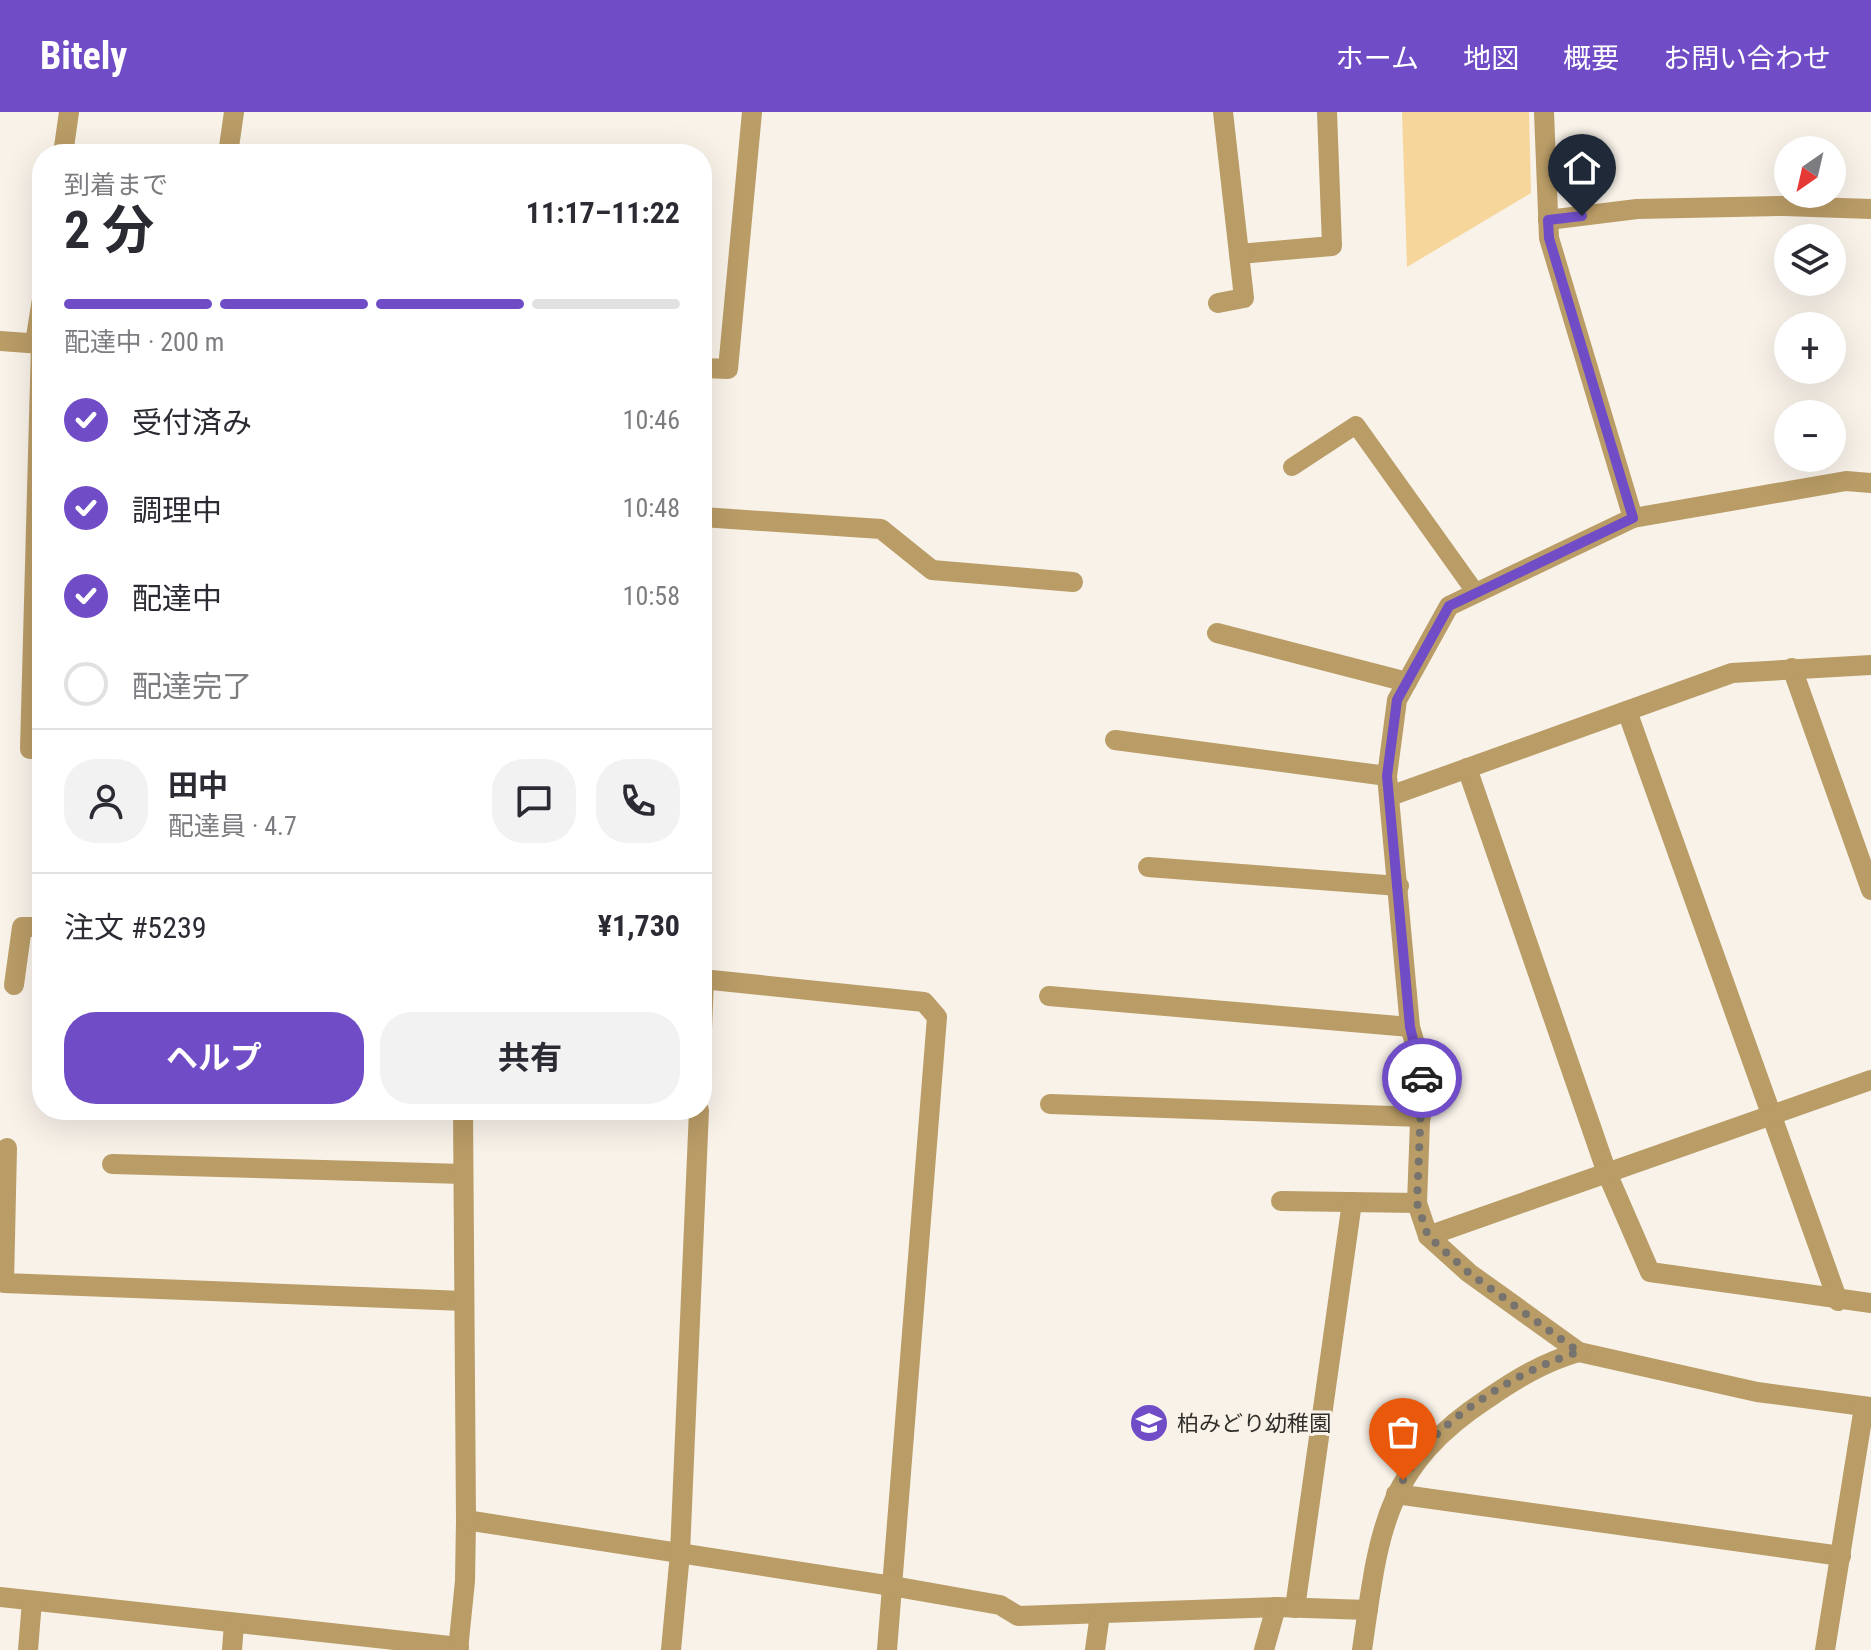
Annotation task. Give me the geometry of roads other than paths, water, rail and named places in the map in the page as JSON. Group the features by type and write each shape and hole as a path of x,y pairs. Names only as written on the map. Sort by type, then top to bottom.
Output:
{"street":[{"path":"64,144 69,112"},
{"path":"229,144 234,112"},
{"path":"712,368 728,369 752,112"},
{"path":"1218,303 1244,298 1223,112"},
{"path":"1239,254 1332,246 1327,112"},
{"path":"1544,112 1549,238 1633,518"},
{"path":"1548,220 1637,209 1784,206 1871,209"},
{"path":"0,341 32,343"},
{"path":"1825,1650 1867,1407 1757,1392 1579,1352 1469,1273 1428,1236 1417,1203 1422,1067 1410,1027 1389,786 1397,700 1449,606 1633,518 1846,481 1871,483"},
{"path":"712,518 881,529 932,570 1073,582"},
{"path":"1217,633 1407,682"},
{"path":"32,659 32,749"},
{"path":"1115,740 1389,786 1467,768 1732,673 1871,665"},
{"path":"1792,668 1871,890"},
{"path":"1627,711 1838,1301"},
{"path":"1467,768 1607,1173 1650,1272 1838,1301 1871,1303"},
{"path":"1148,867 1399,886"},
{"path":"14,985 22,927 32,927"},
{"path":"712,980 924,1002 937,1017 887,1650"},
{"path":"1049,996 1410,1027"},
{"path":"1428,1236 1871,1080"},
{"path":"1050,1104 1421,1117"},
{"path":"0,1597 459,1648 466,1520 463,1120"},
{"path":"671,1650 680,1553 699,1120"},
{"path":"7,1148 4,1283 464,1301"},
{"path":"112,1164 463,1174"},
{"path":"1281,1201 1417,1203"},
{"path":"1264,1650 1285,1607 1352,1202"},
{"path":"1362,1650 1388,1510 1426,1445 1460,1416 1551,1360 1579,1352"},
{"path":"1396,1494 1841,1556"},
{"path":"466,1520 892,1586 1000,1605 1018,1616 1285,1607 1368,1610"},
{"path":"28,1650 32,1601"},
{"path":"1095,1650 1100,1614"},
{"path":"232,1650 234,1624"}],"lane":[{"path":"1292,467 1356,425 1476,593"}],"place":[{"name":"柏みどり幼稚園","path":"1149,1423"}]}
